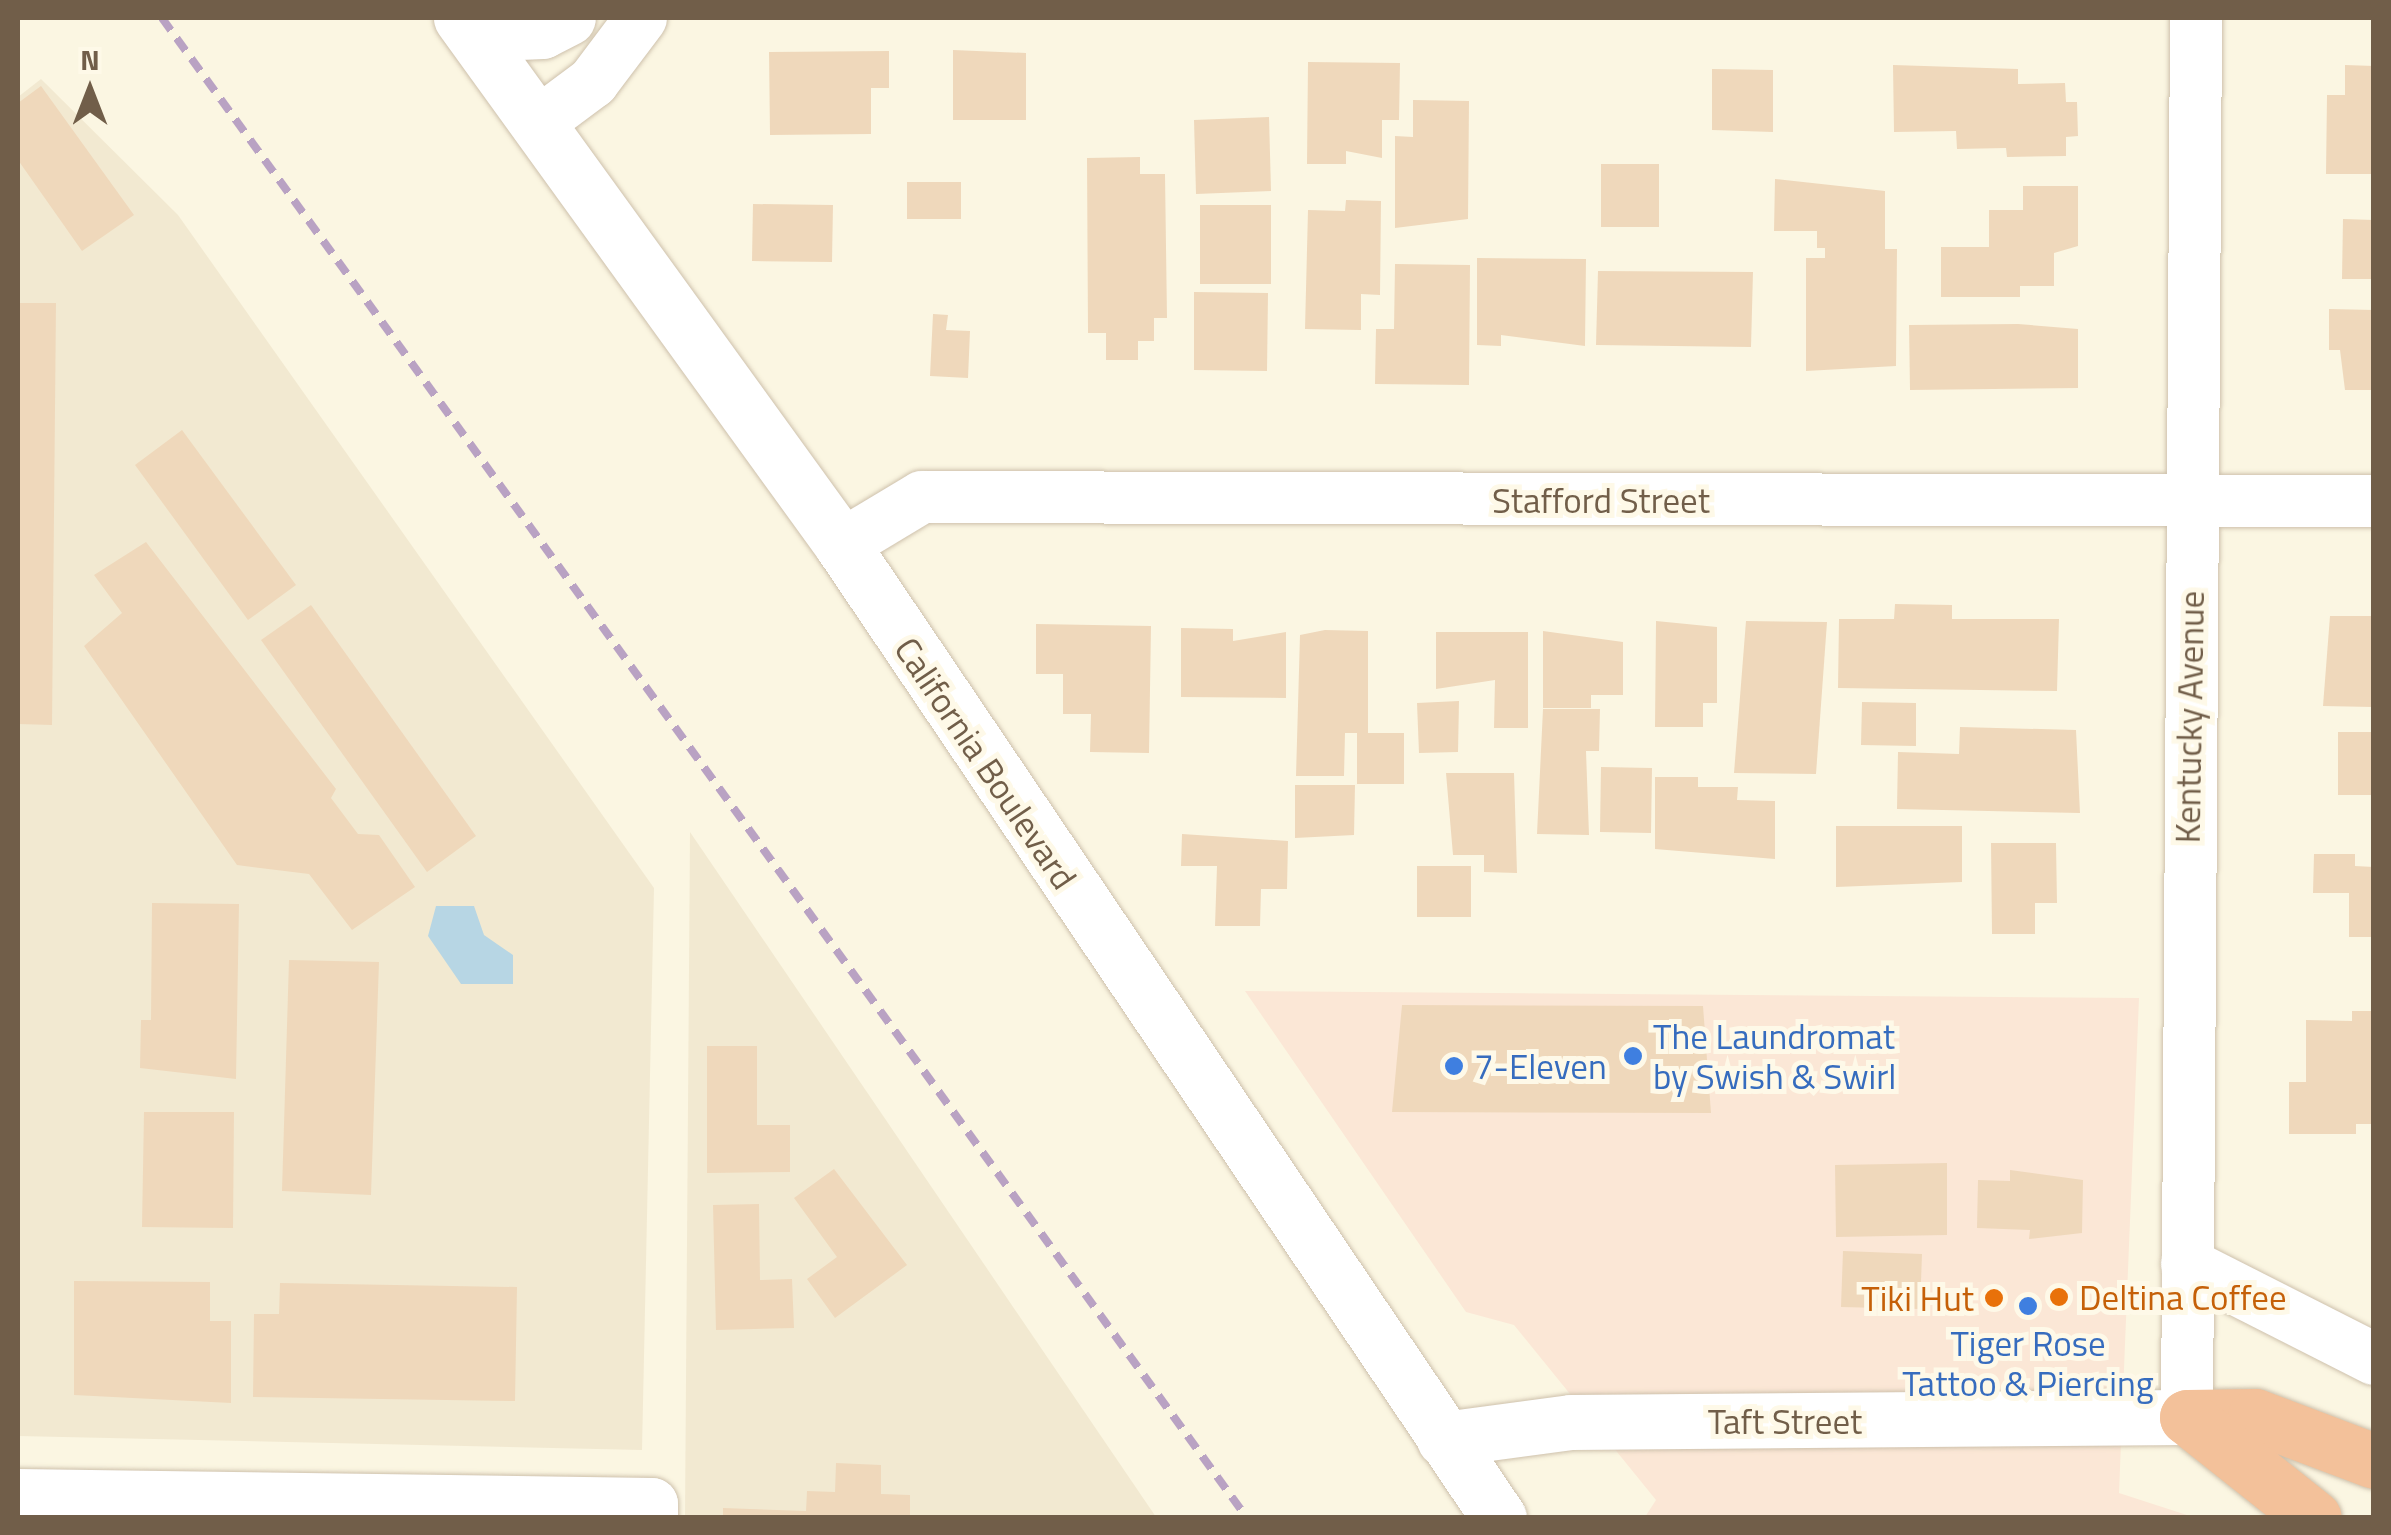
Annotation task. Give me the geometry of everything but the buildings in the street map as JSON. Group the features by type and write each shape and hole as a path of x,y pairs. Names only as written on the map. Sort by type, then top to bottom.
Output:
{"highway":[{"path":"2187,1417 2255,1416 2374,1461"},
{"path":"2187,1417 2314,1518"}],"street":[{"path":"467,26 542,32 568,18"},
{"path":"542,120 592,82 641,18"},
{"name":"Kentucky Avenue","path":"2187,1417 2196,18"},
{"name":"California Boulevard","path":"467,26 542,120 842,545 1499,1518"},
{"name":"Stafford Street","path":"842,545 922,497 2374,501"},
{"path":"2188,1264 2374,1359"},
{"name":"Taft Street","path":"1444,1439 1571,1422 2187,1417"},
{"path":"18,1495 652,1510"}],"shaded area":[{"path":"41,79 178,215 654,888 642,1450 18,1436 18,97"},
{"path":"690,832 1156,1517 685,1517"},
{"path":"1245,991 2139,998 2119,1493 2193,1517 1645,1517 1656,1500 1514,1325 1466,1312"}],"water":[{"path":"436,906 474,906 484,935 513,955 513,984 461,984 428,936"}],"railway":[{"path":"162,18 1247,1518"}],"place":[{"name":"The Laundromat by Swish & Swirl","path":"1633,1056"},
{"name":"7-Eleven","path":"1454,1066"},
{"name":"Deltina Coffee","path":"2059,1297"},
{"name":"Tiki Hut","path":"1994,1298"},
{"name":"Tiger Rose Tattoo & Piercing","path":"2028,1306"}]}
